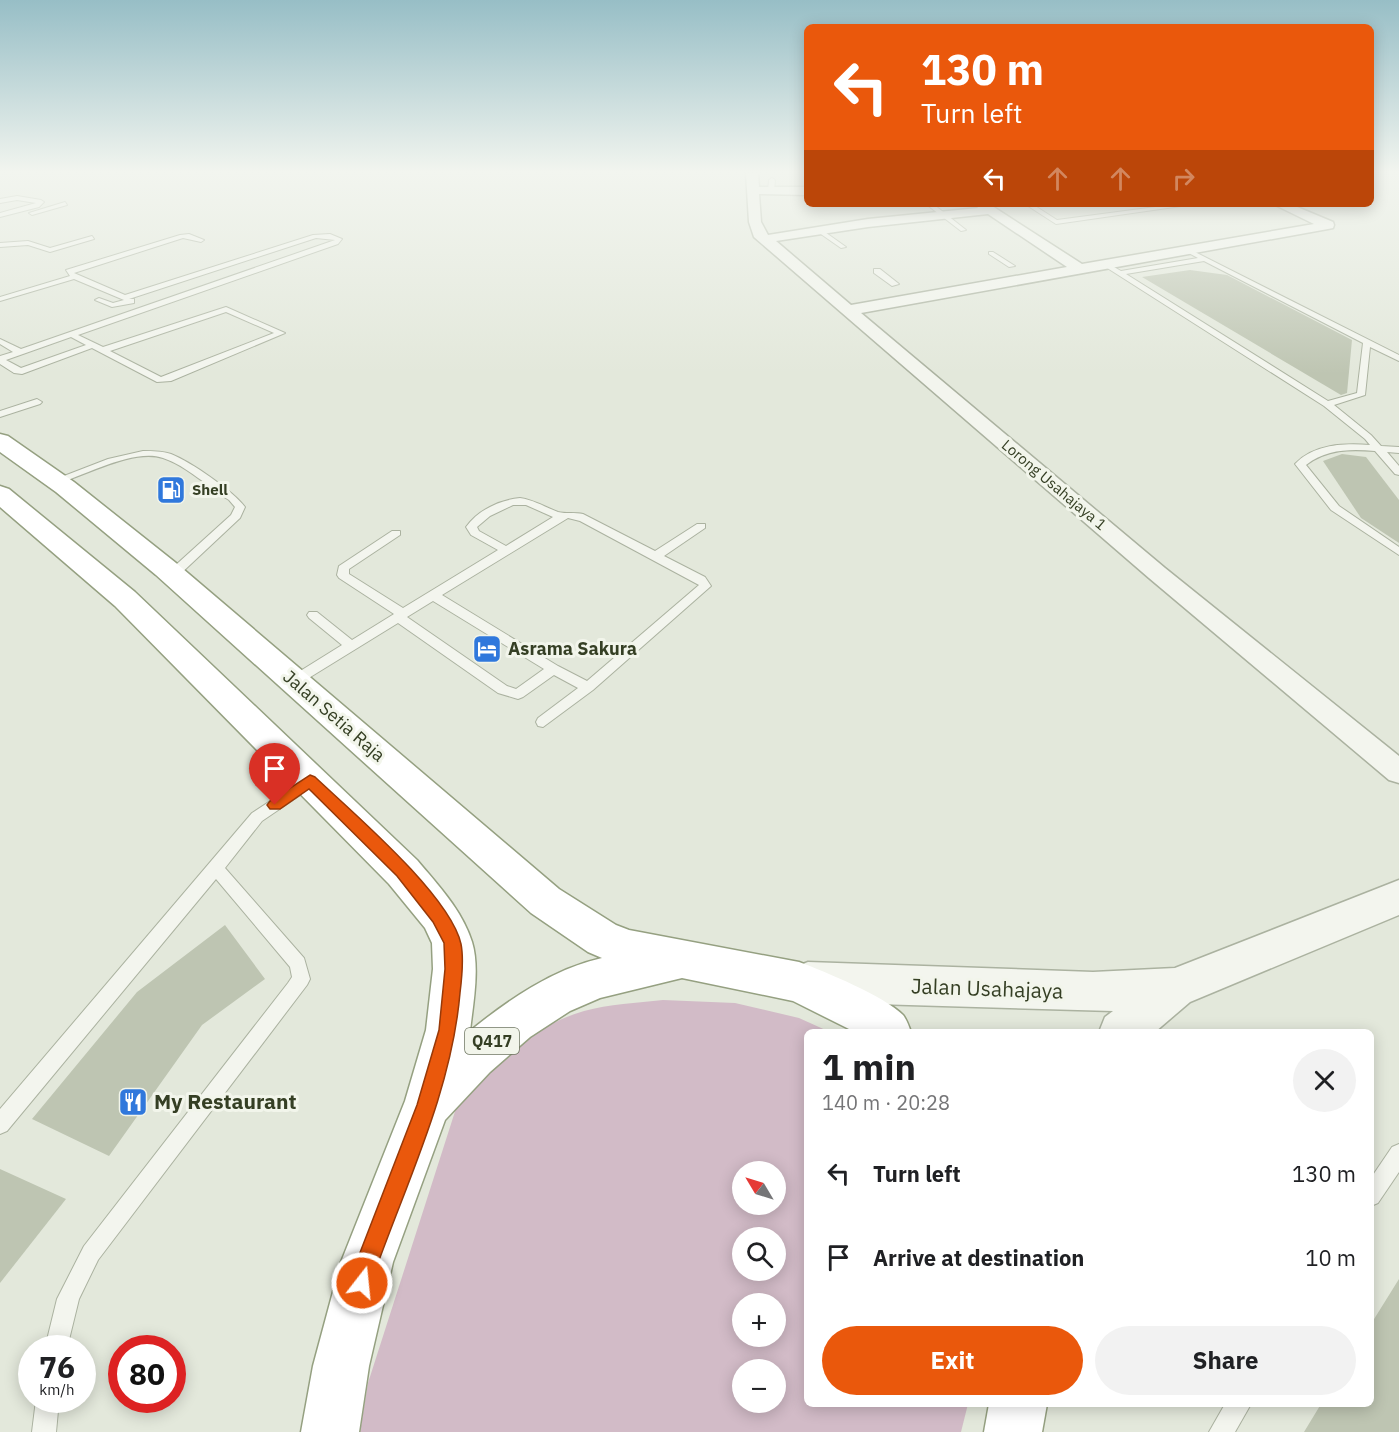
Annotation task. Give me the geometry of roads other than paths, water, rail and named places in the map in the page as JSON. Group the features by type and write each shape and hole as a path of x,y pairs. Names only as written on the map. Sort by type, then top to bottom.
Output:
{"highway":[{"name":"Jalan Setia Raja","path":"0,441 56,481 172,575 545,901 602,939 629,949 799,982 874,1018 886,1029"},
{"name":"Jalan Setia Raja","path":"0,495 125,599 403,872 439,916 452,943 454,969 448,1030 427,1105 367,1263 340,1366 330,1432"},
{"name":"Jalan Setia Raja","path":"427,1105 482,1050 515,1022 555,997 595,979 682,958"},
{"path":"1013,1432 1017,1407"}],"street":[{"path":"766,240 830,294 847,301 1080,268 1244,240"},
{"path":"1035,240 1080,268"},
{"path":"1042,261 1063,258"},
{"path":"987,269 1016,265"},
{"path":"875,287 901,283"},
{"name":"Lorong Usahajaya 1","path":"847,301 1273,670 1399,772"},
{"name":"Jalan Usahajaya","path":"1125,1029 1175,988 1399,897"},
{"name":"Jalan Usahajaya","path":"799,982 1093,992 1175,988"}],"lane":[{"path":"0,245 28,243 51,250 86,240"},
{"path":"146,308 75,277 69,272 170,240"},
{"path":"99,300 112,305 305,240"},
{"path":"0,359 283,261 337,240"},
{"path":"833,240 843,247"},
{"path":"1187,250 1399,358"},
{"path":"263,253 283,261"},
{"path":"991,253 1016,265"},
{"path":"1120,273 1205,259"},
{"path":"1105,264 1327,404 1368,436 1399,472"},
{"path":"878,271 901,283"},
{"path":"0,299 75,277"},
{"path":"39,281 47,285"},
{"path":"71,334 101,351 153,378 168,379 281,333 226,309 101,351"},
{"path":"1327,404 1360,395 1367,341"},
{"path":"0,342 20,352"},
{"path":"0,359 22,371 92,346"},
{"path":"0,414 36,402"},
{"path":"1399,450 1337,448 1314,453 1300,464 1335,508 1399,552"},
{"path":"56,481 137,455 152,453 166,456 232,498 240,507 236,516 172,575"},
{"path":"506,550 475,533 471,527 476,520 508,501 516,500 561,517"},
{"path":"294,681 568,513 577,514 700,580 705,586 588,687 543,722"},
{"path":"656,556 701,526"},
{"path":"396,533 352,560 343,568 343,575 510,693 518,694 553,669"},
{"path":"433,596 553,669 588,687"},
{"path":"313,615 351,646"},
{"path":"0,1124 257,817 310,781"},
{"path":"58,1335 64,1306 72,1286 91,1253 301,979 298,964 216,868"},
{"path":"1374,1192 1395,1168"},
{"path":"1221,1432 1237,1407"},
{"path":"44,1432 46,1413"}],"place":[{"name":"Shell","path":"171,490"},
{"name":"Asrama Sakura","path":"487,649"},
{"name":"My Restaurant","path":"133,1102"}]}
